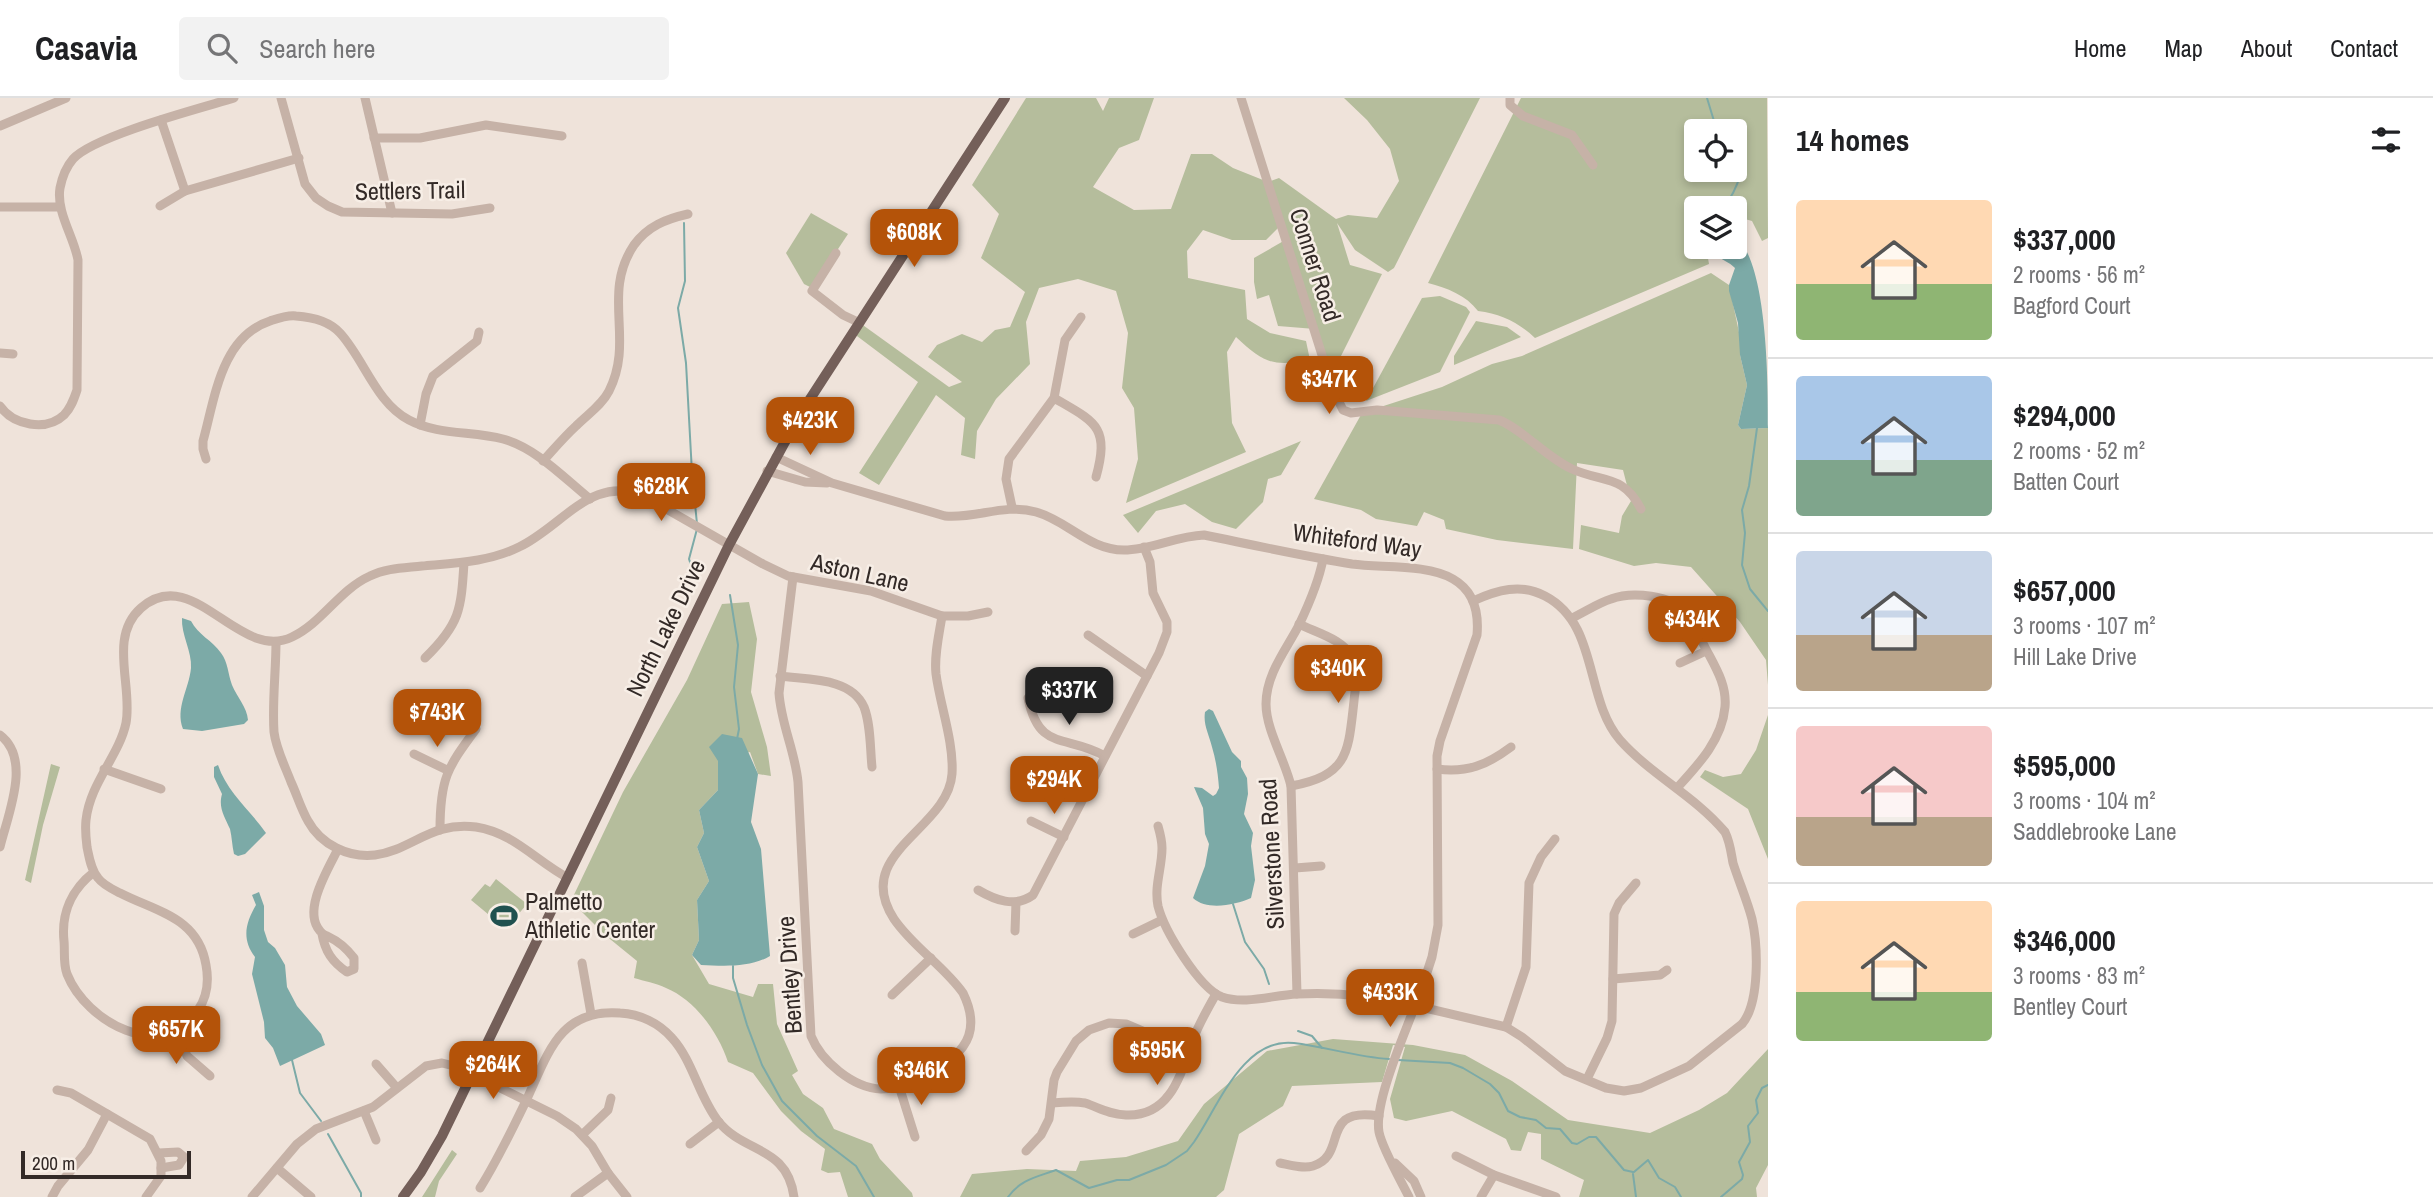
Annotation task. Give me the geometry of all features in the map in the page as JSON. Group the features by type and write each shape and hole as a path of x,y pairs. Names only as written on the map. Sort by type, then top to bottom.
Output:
{"main road":[{"name":"North Lake Drive","path":"403,1197 422,1172 473,1075 767,471 1005,98"}],"street":[{"path":"0,126 66,98"},
{"path":"0,405 6,414 22,422 39,425 64,415 73,403 77,390 78,260 76,247 60,206 59,190 64,173 75,158 91,147 161,120 234,98"},
{"name":"Settlers Trail","path":"281,98 305,184 316,198 328,206 342,212 452,214 490,208"},
{"path":"365,98 392,213"},
{"name":"Conner Road","path":"1241,98 1333,390 1343,410 1351,413 1377,410 1499,419 1508,423 1538,448 1573,469 1627,487 1641,509"},
{"path":"1510,98 1510,104 1523,116 1572,135 1593,165"},
{"path":"161,120 185,191"},
{"path":"374,138 420,138 486,125 562,135"},
{"path":"160,206 185,191 222,178 299,158"},
{"path":"0,207 60,206"},
{"path":"543,461 600,405 610,391 621,355 618,284 627,256 645,231 662,221 688,214"},
{"path":"836,253 813,291 843,315 860,323"},
{"path":"206,459 203,441 230,354 238,342 265,323 286,316 308,317 337,330 391,406 404,417 420,425 505,440 543,461 590,499"},
{"path":"1012,507 1006,479 1009,459 1054,398 1065,340 1081,317"},
{"path":"420,425 433,376 477,341 479,332"},
{"path":"0,353 13,354"},
{"path":"1054,398 1088,418 1096,427 1102,445 1096,477"},
{"name":"Whiteford Way","path":"776,457 832,483 945,516 964,517 1012,507 1045,515 1101,546 1123,550 1180,537 1204,535 1323,559 1440,573 1459,583 1474,601"},
{"name":"Whiteford Way","path":"767,471 804,482 832,483"},
{"name":"Aston Lane","path":"276,642 302,631 345,593 373,574 388,569 464,563 494,557 536,539 575,507 603,492 617,490 636,492 763,564 793,577 871,591 942,616 960,617 988,612"},
{"path":"978,890 999,901 1016,902 1033,895 1166,637 1167,622 1153,593 1150,562 1144,547"},
{"name":"Silverstone Road","path":"1297,994 1292,786 1268,719 1266,704 1272,675 1299,624 1323,559"},
{"path":"425,658 444,640 456,621 462,595 464,563"},
{"name":"Bentley Drive","path":"793,577 780,676 780,708 795,758 798,782 811,1036 821,1054 860,1084 879,1089 899,1086 950,1061 964,1044 970,1027 969,1008 963,993 894,919 887,901 885,885 888,868 895,853 937,811 950,785 952,761 935,667 942,616"},
{"path":"1158,827 1163,846 1156,893 1162,920 1196,975 1216,994 1242,1000 1297,994 1364,994 1415,1006 1506,1027 1559,1067 1614,1090 1624,1091 1641,1088 1668,1073 1689,1066 1742,1024 1752,1006 1755,991 1753,926 1729,839 1719,825 1631,751 1610,726 1573,618 1551,599 1535,591 1497,591 1474,601 1478,617 1477,635 1440,741 1437,769 1437,925 1432,957 1415,1006 1396,1057 1379,1116 1380,1138 1409,1197"},
{"path":"94,872 76,888 64,923 64,964 76,992 94,1013 124,1030 151,1034 177,1030 194,1016 205,995 207,969 200,944 183,923 105,885 94,872 88,849 86,820 104,769 126,724 125,631 134,615 146,604 164,596 182,597 210,610 240,631 276,642 276,741 308,821 338,849 348,853 373,855 397,848 427,833 468,827 495,832 511,839 568,878"},
{"path":"1573,618 1610,599 1623,596 1662,600 1675,604 1689,615 1717,669 1726,702 1723,717 1708,752 1677,789"},
{"path":"1292,786 1323,778 1342,761 1350,738 1357,671 1354,659 1336,641 1299,624"},
{"path":"1088,635 1147,676"},
{"path":"1680,663 1706,651"},
{"path":"780,676 836,684 855,694 865,710 872,767"},
{"path":"1028,698 1032,719 1044,734 1089,747 1105,756"},
{"path":"440,830 440,803 447,770 476,729"},
{"path":"0,735 7,741 18,766 0,847"},
{"path":"1437,769 1476,768 1511,747"},
{"path":"414,754 447,770"},
{"path":"104,769 161,789"},
{"path":"1031,821 1064,837"},
{"path":"1506,1027 1526,967 1529,883 1541,857 1555,839"},
{"path":"322,934 315,920 314,903 338,849"},
{"path":"1294,868 1321,866"},
{"path":"1587,1079 1610,1030 1614,914 1619,903 1636,883"},
{"path":"1015,931 1016,902"},
{"path":"1133,934 1162,920"},
{"path":"892,995 932,958"},
{"path":"582,963 591,1014"},
{"path":"1613,979 1660,975 1667,971"},
{"path":"1052,1102 1085,1104 1107,1114 1126,1115 1148,1112 1163,1103 1173,1090 1200,1021 1216,994"},
{"path":"480,1188 503,1150 551,1045 565,1030 591,1014 612,1012 631,1014 652,1022 665,1031 679,1047 719,1122 742,1140 776,1160 786,1172 794,1197"},
{"path":"1026,1151 1046,1127 1054,1080 1069,1051 1080,1037 1099,1026 1115,1023 1132,1026 1162,1042 1189,1051"},
{"path":"177,1030 187,1056 210,1076"},
{"path":"376,1063 397,1088"},
{"path":"252,1197 301,1140 316,1129 378,1104 431,1064 448,1064 557,1116 583,1134 627,1197"},
{"path":"899,1086 915,1137"},
{"path":"57,1090 71,1093 150,1139 159,1153 161,1168 160,1177 146,1197"},
{"path":"583,1134 608,1110 611,1098"},
{"path":"364,1111 376,1140"},
{"path":"52,1197 88,1150 107,1114"},
{"path":"1280,1163 1307,1167 1322,1162 1329,1154 1337,1130 1347,1118 1359,1114 1379,1116"},
{"path":"690,1144 719,1122"},
{"path":"159,1153 178,1152 184,1157 179,1165 161,1168"},
{"path":"1456,1156 1494,1175 1556,1197"},
{"path":"1391,1159 1414,1181 1421,1197"},
{"path":"276,1168 311,1197"},
{"path":"575,1197 608,1173"},
{"path":"1481,1197 1494,1175"}],"green space":[{"path":"1026,98 1096,98 1103,111 1109,98 1154,98 1139,140 1119,148 1093,187 1134,210 1171,209 1191,154 1212,154 1233,168 1268,182 1279,178 1336,219 1348,215 1377,218 1399,181 1390,149 1367,120 1344,98 1480,98 1394,268 1388,272 1355,250 1337,223 1350,265 1382,274 1330,378 1315,329 1278,326 1269,295 1257,299 1254,258 1287,239 1282,224 1266,240 1232,240 1203,230 1187,251 1188,278 1245,290 1247,319 1270,333 1306,341 1310,360 1297,362 1269,361 1254,353 1236,337 1227,352 1232,423 1246,452 1126,503 1138,459 1134,408 1122,388 1128,333 1116,291 1078,279 1039,288 1026,322 1030,364 996,399 977,431 975,459 961,455 965,418 936,395 879,485 859,473 918,382 853,333 860,323 949,387 962,382 928,357 937,345 962,334 982,342 995,330 1010,327 1025,292 981,258 999,214 972,185"},
{"path":"1521,98 1767,98 1768,238 1762,241 1752,221 1747,220 1747,196 1684,196 1684,259 1708,259 1709,264 1535,338 1509,320 1478,311 1456,293 1428,283"},
{"path":"811,213 848,234 812,288 804,284 786,253"},
{"path":"1711,273 1729,285 1740,337 1740,355 1747,385 1738,425 1741,429 1768,428 1768,685 1766,660 1740,622 1691,567 1656,563 1634,566 1579,549 1581,525 1619,533 1622,516 1631,501 1623,470 1577,463 1573,549 1497,540 1446,529 1444,520 1424,512 1417,526 1376,519 1361,510 1314,499 1362,413 1442,387 1492,364 1522,356"},
{"path":"1440,296 1466,307 1470,312 1440,372 1366,401 1422,298"},
{"path":"1476,321 1507,327 1521,337 1454,365 1454,356"},
{"path":"1301,441 1281,475 1268,479 1263,502 1236,529 1212,522 1185,504 1156,511 1138,533 1123,515"},
{"path":"749,602 757,639 751,692 767,747 771,776 758,774 750,752 718,761 718,790 699,810 704,833 697,847 709,881 697,900 699,940 692,955 709,984 753,997 758,984 773,984 777,1024 798,1071 792,1075 803,1094 823,1108 834,1129 872,1144 880,1159 913,1197 848,1197 840,1172 828,1173 821,1170 825,1149 781,1111 753,1073 728,1062 712,1029 696,1009 677,993 634,978 637,961 605,935 571,901 623,792 687,680 722,604"},
{"path":"1768,715 1768,859 1748,809 1700,777 1705,770 1723,777 1741,774 1756,750"},
{"path":"51,764 60,767 43,825 31,883 25,880"},
{"name":"Palmetto Athletic Center","path":"496,879 527,904 506,929 471,900 485,884 490,887"},
{"path":"1333,1039 1413,1045 1465,1055 1512,1081 1568,1120 1650,1133 1699,1110 1727,1093 1768,1049 1768,1165 1756,1188 1757,1197 1579,1197 1584,1180 1541,1159 1541,1134 1528,1132 1521,1151 1511,1150 1506,1139 1452,1111 1406,1121 1394,1118 1390,1099 1405,1047 1393,1045 1382,1082 1292,1086 1283,1106 1239,1134 1224,1190 1216,1197 960,1197 972,1174 1027,1169 1076,1171 1080,1161 1126,1157 1178,1141 1204,1104 1267,1051"},
{"path":"452,1150 457,1154 439,1181 435,1197 422,1197"}],"water":[{"path":"1747,253 1760,295 1766,354 1768,428 1741,429 1738,425 1747,385 1740,355 1738,323 1729,291 1735,268 1722,259 1747,259"},
{"path":"182,618 191,621 223,657 232,685 247,715 248,720 244,724 202,731 183,729 181,706 191,668"},
{"path":"1209,709 1213,711 1232,752 1241,761 1247,778 1248,794 1244,814 1253,833 1251,846 1255,880 1251,898 1221,906 1199,902 1193,898 1205,866 1209,844 1205,834 1203,808 1194,787 1202,788 1213,796 1219,788 1215,757 1205,721 1205,712"},
{"path":"722,734 742,738 758,774 751,822 761,849 770,956 745,964 727,966 701,965 692,955 699,940 697,900 709,881 697,847 704,833 699,810 718,790 718,761 709,747"},
{"path":"218,765 233,792 266,833 245,854 238,856 234,854 230,829 221,808 222,794 214,777 214,767"},
{"path":"259,892 264,906 264,930 268,942 285,965 287,987 297,1006 321,1034 325,1045 280,1066 273,1048 265,1038 264,1022 252,974 255,957 248,944 246,931 256,905 252,895"}],"waterway":[{"path":"1707,98 1713,119"},
{"path":"1731,196 1738,182"},
{"path":"684,223 685,281 678,308 686,363 697,524"},
{"path":"1757,428 1749,486 1742,510 1745,533 1742,565 1750,589 1768,611"},
{"path":"691,565 689,559 697,529"},
{"path":"730,595 738,645 734,687 739,729 737,739"},
{"path":"1233,904 1245,942 1264,969 1269,984"},
{"path":"733,966 733,978 747,1025 762,1065 782,1101 817,1136 856,1166 874,1197"},
{"path":"1298,1031 1312,1036 1322,1048"},
{"path":"1008,1197 1024,1182 1056,1170 1089,1188 1117,1180 1129,1180 1166,1165 1187,1151 1194,1142 1246,1062 1260,1051 1276,1044 1294,1043 1389,1059"},
{"path":"292,1060 300,1093 321,1121"},
{"path":"1398,1060 1450,1063 1463,1068 1490,1084 1499,1093 1508,1111 1536,1120 1546,1128 1560,1129 1572,1143 1577,1144 1589,1137 1596,1137 1624,1170 1633,1172"},
{"path":"1721,1197 1742,1179 1739,1162 1750,1142 1748,1126 1758,1113 1756,1100 1762,1088 1768,1085"},
{"path":"328,1134 361,1197"},
{"path":"1634,1172 1648,1160 1659,1178 1675,1187 1681,1197"},
{"path":"1633,1174 1636,1197"}],"place":[{"name":"Palmetto Athletic Center","path":"504,916"}]}
